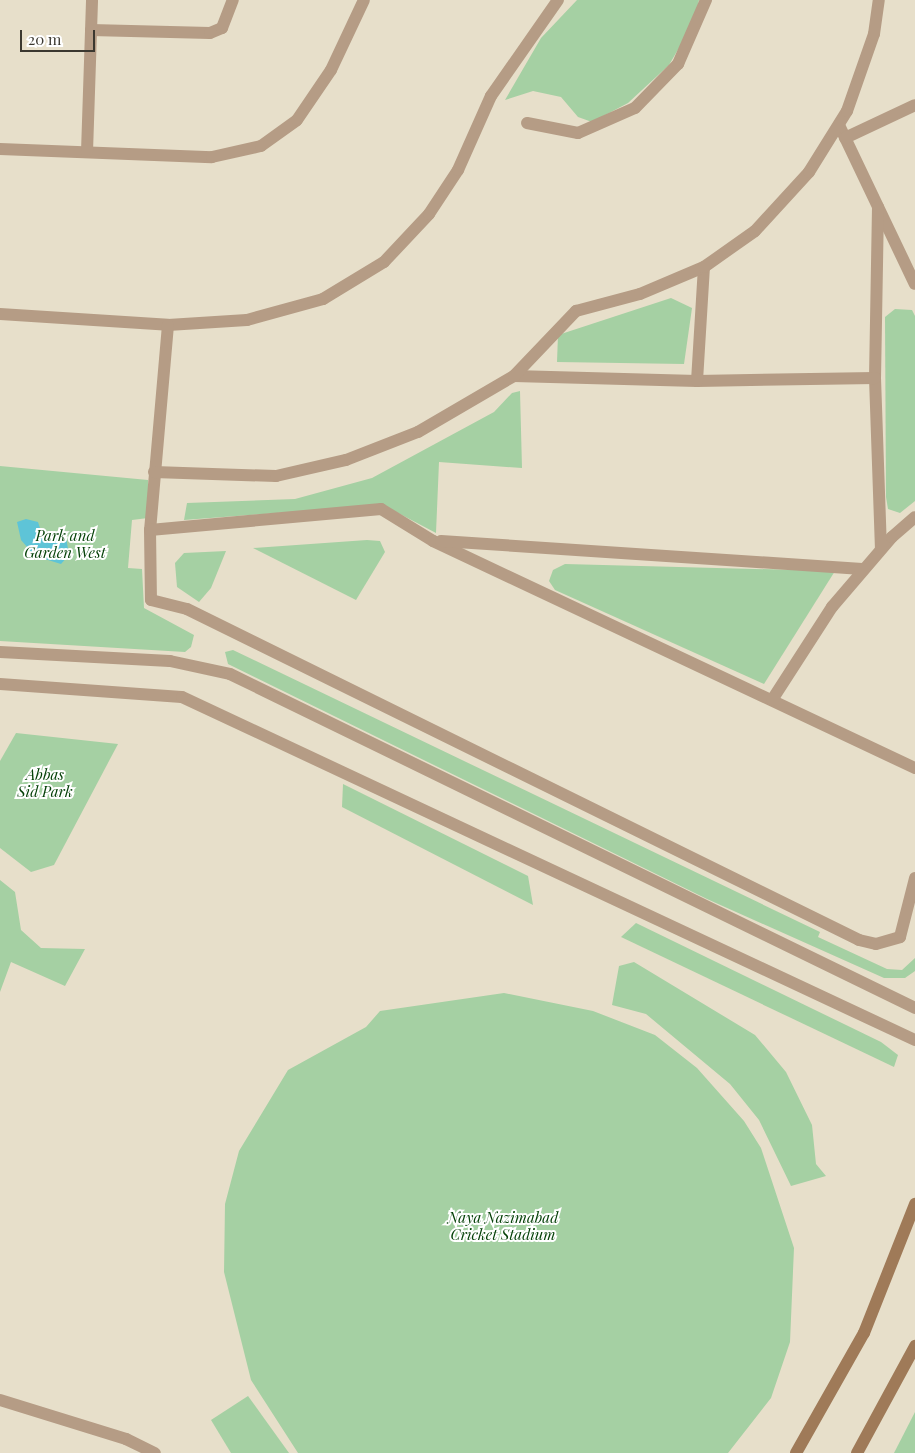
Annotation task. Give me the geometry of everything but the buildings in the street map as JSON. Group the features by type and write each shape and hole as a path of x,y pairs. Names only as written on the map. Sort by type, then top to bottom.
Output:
{"street":[{"path":"87,152 92,0"},
{"path":"91,30 210,33 222,28 233,0"},
{"path":"0,149 212,157 261,146 297,120 331,70 364,0"},
{"path":"0,314 168,325 247,320 323,299 384,262 429,214 458,170 491,96 558,0"},
{"path":"527,123 578,134 634,108 678,64 706,0"},
{"path":"154,472 276,476 346,460 418,432 514,376 576,311 640,294 704,267 755,232 809,172 839,125 874,34 879,0"},
{"path":"845,138 915,105"},
{"path":"839,125 915,284"},
{"path":"878,207 875,378 880,549"},
{"path":"697,381 704,267"},
{"path":"168,325 150,530 151,600 187,609 647,833 835,930 876,944 900,937 915,878"},
{"path":"514,376 697,381 875,378"},
{"path":"150,530 381,510 434,541 915,768"},
{"path":"772,700 832,607 880,549 915,517"},
{"path":"434,541 862,569"},
{"path":"0,652 170,661 230,674 915,1008"},
{"path":"0,684 182,697 915,1040"},
{"path":"796,1453 864,1333 915,1204"},
{"path":"856,1453 915,1346"},
{"path":"0,1400 126,1439 155,1453"}],"green space":[{"path":"577,0 699,0 694,22 669,65 628,103 592,122 578,117 561,97 533,91 505,100 541,38"},
{"path":"671,298 692,308 684,364 557,362 558,335"},
{"path":"895,309 912,310 915,316 915,501 900,513 888,509 886,497 885,317"},
{"path":"520,391 522,468 439,462 436,533 383,505 184,520 187,503 295,499 372,478 494,412 512,393"},
{"name":"Park and Garden West","path":"0,466 148,480 148,518 132,520 128,568 142,569 144,608 194,635 191,647 185,652 0,641"},
{"path":"367,540 380,541 385,552 356,600 253,548"},
{"path":"226,551 211,588 199,602 177,587 175,563 184,553"},
{"path":"565,564 835,571 764,684 555,590 549,581 553,570"},
{"path":"233,650 820,932 818,937 887,969 902,970 915,958 915,971 905,978 884,978 707,899 228,664 225,652"},
{"name":"Abbas Sid Park","path":"16,733 118,744 54,865 31,872 0,848 0,761"},
{"path":"343,784 528,876 533,905 342,807"},
{"path":"0,880 15,892 21,930 41,948 85,949 65,986 11,962 0,992"},
{"path":"636,923 881,1042 898,1055 894,1067 621,937"},
{"path":"634,962 755,1035 786,1072 812,1125 816,1164 826,1176 791,1186 759,1120 730,1084 646,1014 612,1005 619,966"},
{"name":"Naya Nazimabad Cricket Stadium","path":"504,993 593,1011 655,1035 697,1068 744,1121 761,1148 794,1248 790,1342 771,1398 728,1453 298,1453 251,1380 224,1272 225,1204 239,1151 288,1070 366,1027 380,1011"},
{"path":"248,1396 289,1453 231,1453 211,1420"},
{"path":"915,1412 915,1453 894,1453"}],"water":[{"path":"26,519 38,522 41,531 66,537 69,555 61,564 35,556 21,540 17,522"}]}
